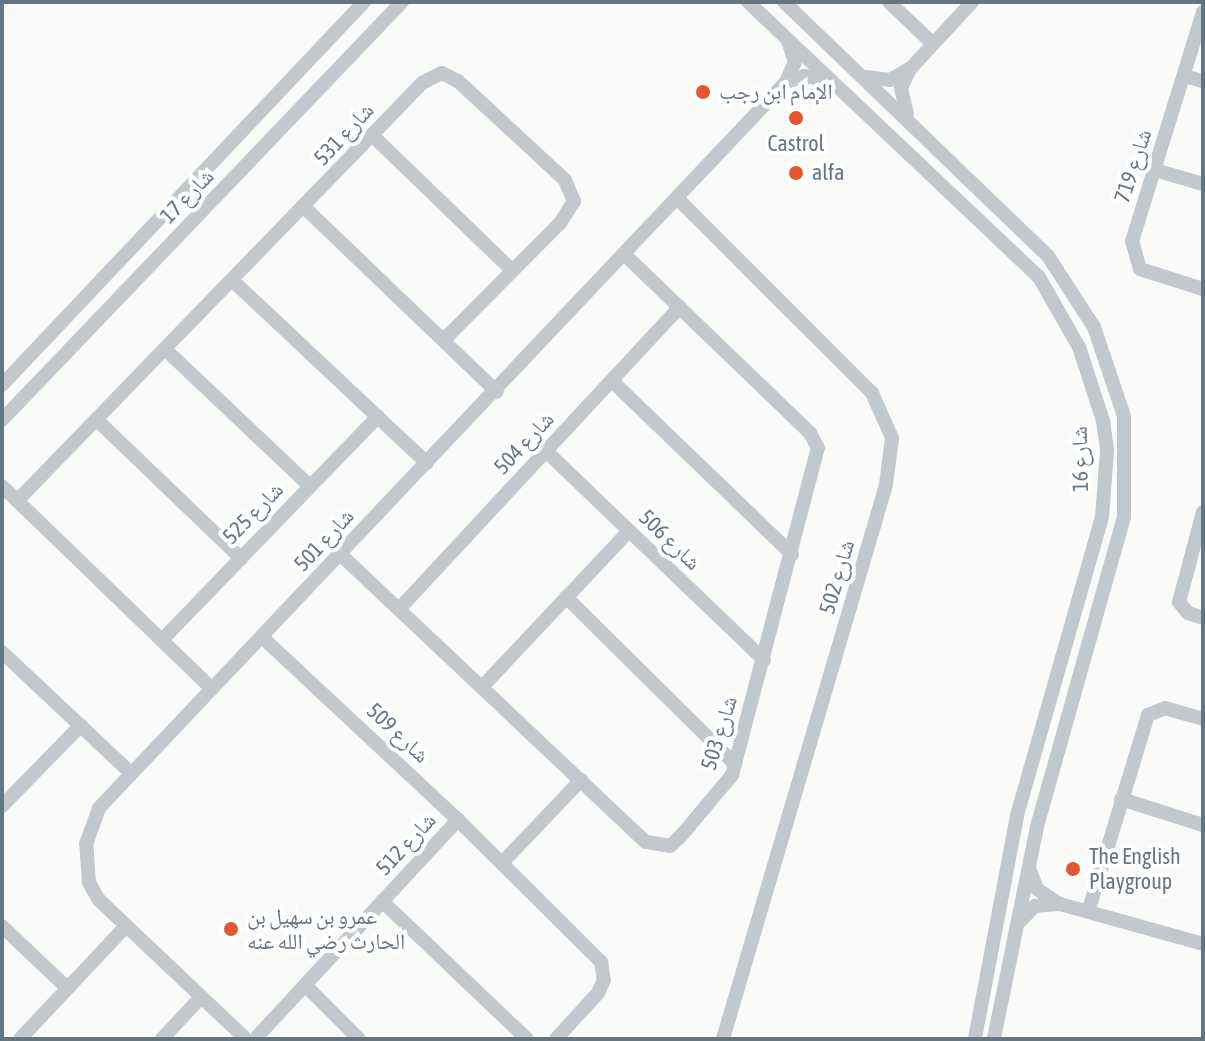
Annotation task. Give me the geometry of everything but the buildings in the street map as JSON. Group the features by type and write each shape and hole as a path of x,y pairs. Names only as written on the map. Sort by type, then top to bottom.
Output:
{"street":[{"name":"شارع 17","path":"2,385 364,2"},
{"name":"شارع 17","path":"2,420 402,2"},
{"name":"شارع 16","path":"748,2 1039,277 1060,310 1095,393 1105,436 1102,517 1017,816 975,1039"},
{"name":"شارع 16","path":"784,2 1048,256 1094,327 1117,387 1127,445 1124,517 1038,822 994,1039"},
{"path":"889,2 932,43"},
{"path":"863,76 890,80 910,69 972,2"},
{"name":"شارع 719","path":"1203,12 1132,241 1132,257 1140,269 1203,289"},
{"path":"786,82 795,62 788,40"},
{"path":"910,69 901,99 914,124"},
{"name":"شارع 531","path":"17,501 99,422 422,83 442,73 458,81 565,180 574,201 570,211 445,339"},
{"path":"786,82 804,76 831,80"},
{"path":"1184,76 1203,81"},
{"name":"شارع 501","path":"246,1039 125,927 89,883 86,844 99,808 497,392 786,82"},
{"path":"373,136 512,270"},
{"path":"1155,170 1203,184"},
{"name":"شارع 502","path":"677,198 872,393 892,438 886,485 723,1039"},
{"path":"304,207 497,392"},
{"name":"شارع 503","path":"340,554 646,842 670,846 723,790 735,764 818,448 810,433 625,255"},
{"path":"233,281 427,463"},
{"path":"39,383 41,373 80,331 85,317 78,305"},
{"name":"شارع 504","path":"400,608 680,307"},
{"path":"166,350 310,486"},
{"path":"612,381 792,554"},
{"name":"شارع 525","path":"162,640 378,416"},
{"path":"99,422 241,558"},
{"name":"شارع 506","path":"546,451 764,660"},
{"path":"2,486 212,689"},
{"path":"1203,513 1179,602 1188,613 1203,618"},
{"path":"482,687 629,531"},
{"path":"1086,653 1075,644 1095,578 1092,559"},
{"path":"566,597 735,764"},
{"name":"شارع 509","path":"263,638 458,820 604,970 598,993 556,1039"},
{"path":"2,652 131,773"},
{"path":"1089,909 1148,715 1165,708 1203,719"},
{"path":"5,799 81,725"},
{"path":"1038,822 1035,796 1052,742 1051,736 1040,729"},
{"path":"502,863 581,780"},
{"path":"1121,799 1203,825"},
{"name":"شارع 512","path":"255,1039 458,820"},
{"path":"1028,863 1037,889 1060,904"},
{"path":"382,901 527,1039"},
{"path":"1016,926 1035,906 1060,904 1089,909 1203,944"},
{"path":"2,926 67,988"},
{"path":"20,1039 125,927"},
{"path":"305,985 359,1039"},
{"path":"162,1039 201,997"}],"place":[{"name":"الإمام ابن رجب","path":"703,92"},
{"name":"Castrol","path":"796,118"},
{"name":"alfa","path":"796,173"},
{"name":"The English Playgroup","path":"1073,869"},
{"name":"عمرو بن سهيل بن الحارث رضي الله عنه","path":"231,929"}]}
